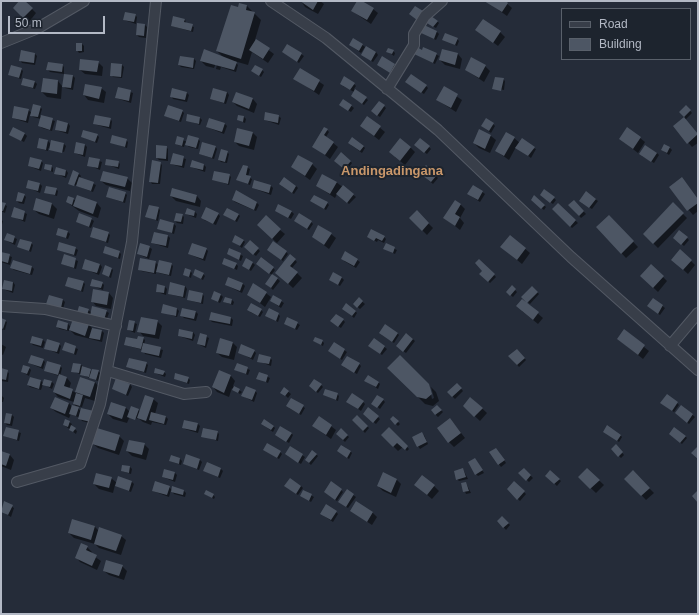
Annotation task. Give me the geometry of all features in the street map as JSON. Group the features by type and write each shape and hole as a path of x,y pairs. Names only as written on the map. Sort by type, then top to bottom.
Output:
{"street":[{"path":"1,44 38,28 84,1"},
{"path":"17,482 80,464 100,404 108,371 132,242 156,1"},
{"path":"271,1 326,38 438,130 571,257 698,370"},
{"path":"387,88 414,44 414,34 425,16 442,1"},
{"path":"1,306 45,309 116,326"},
{"path":"670,346 698,313"},
{"path":"108,371 184,394 206,392"}],"building":[{"path":"19,1 25,1 33,8 23,18 13,8"},
{"path":"300,1 318,1 313,10"},
{"path":"357,1 362,1 374,8 367,20 351,11"},
{"path":"484,1 506,1 508,3 502,12"},
{"path":"239,3 247,5 246,10 255,12 241,59 216,51 231,5 238,7"},
{"path":"415,6 423,11 417,20 409,14"},
{"path":"125,12 136,14 134,22 123,20"},
{"path":"173,16 185,19 184,22 193,24 191,31 171,26"},
{"path":"431,16 438,21 433,27 427,23"},
{"path":"483,19 501,31 493,43 475,30"},
{"path":"137,23 145,24 144,36 136,35"},
{"path":"424,25 437,31 434,39 421,33"},
{"path":"445,33 458,38 455,45 442,40"},
{"path":"353,38 363,44 359,51 349,45"},
{"path":"256,39 270,48 263,59 249,50"},
{"path":"76,43 82,43 82,51 76,51"},
{"path":"287,44 302,53 297,62 282,52"},
{"path":"366,46 376,52 371,61 361,55"},
{"path":"417,47 422,50 423,47 437,53 433,63 414,54"},
{"path":"388,48 394,50 392,54 386,52"},
{"path":"204,49 237,62 234,70 200,61"},
{"path":"442,49 458,53 455,65 439,60"},
{"path":"21,50 35,53 34,63 19,61"},
{"path":"180,56 194,58 193,68 178,65"},
{"path":"382,56 395,64 390,73 377,65"},
{"path":"471,57 486,65 479,78 465,70"},
{"path":"80,59 99,61 97,72 79,70"},
{"path":"48,62 63,64 62,72 46,70"},
{"path":"111,63 122,64 121,77 110,76"},
{"path":"11,65 22,68 19,78 8,75"},
{"path":"255,65 263,69 259,76 251,71"},
{"path":"300,68 320,80 314,91 293,79"},
{"path":"64,74 73,75 71,88 62,87"},
{"path":"411,74 427,85 421,93 405,82"},
{"path":"344,76 355,83 350,90 340,84"},
{"path":"495,77 504,78 501,91 492,89"},
{"path":"23,78 35,81 33,88 21,85"},
{"path":"43,78 58,80 57,94 41,92"},
{"path":"85,84 102,87 99,99 83,95"},
{"path":"444,86 458,94 451,108 436,100"},
{"path":"118,87 131,90 129,101 115,98"},
{"path":"172,88 187,92 185,100 170,97"},
{"path":"213,88 227,92 224,103 210,99"},
{"path":"355,89 367,97 362,104 351,96"},
{"path":"236,92 253,98 249,109 232,102"},
{"path":"343,99 352,105 348,111 339,105"},
{"path":"379,101 385,105 377,116 371,111"},
{"path":"33,104 41,106 38,117 30,116"},
{"path":"168,105 183,110 179,121 164,116"},
{"path":"686,105 691,110 684,117 679,112"},
{"path":"14,106 29,109 26,121 12,118"},
{"path":"265,112 279,115 278,123 264,120"},
{"path":"187,114 200,117 199,124 186,121"},
{"path":"41,115 53,118 50,130 38,126"},
{"path":"95,115 111,118 109,127 93,124"},
{"path":"238,115 244,116 243,122 237,120"},
{"path":"367,116 381,126 374,136 360,126"},
{"path":"684,117 698,134 687,144 673,126"},
{"path":"209,118 225,123 222,132 206,127"},
{"path":"486,118 494,123 489,131 481,126"},
{"path":"57,120 68,123 66,132 55,130"},
{"path":"13,127 25,133 21,141 9,135"},
{"path":"324,127 328,129 324,135 334,142 325,155 312,147"},
{"path":"627,127 641,137 633,149 619,139"},
{"path":"237,128 253,132 249,146 234,142"},
{"path":"479,129 491,135 485,149 473,143"},
{"path":"83,130 98,134 95,142 81,137"},
{"path":"506,132 515,137 504,156 495,151"},
{"path":"112,135 127,139 125,147 110,143"},
{"path":"188,135 199,138 196,148 185,145"},
{"path":"177,136 184,138 182,146 175,144"},
{"path":"352,137 364,146 360,151 348,143"},
{"path":"39,138 48,140 46,150 37,148"},
{"path":"400,138 411,147 400,161 389,152"},
{"path":"420,138 430,146 424,153 414,145"},
{"path":"522,138 535,147 528,156 515,148"},
{"path":"51,140 64,143 62,153 49,150"},
{"path":"76,142 85,144 83,155 74,153"},
{"path":"202,142 216,146 212,158 199,154"},
{"path":"664,144 670,147 667,153 661,150"},
{"path":"156,145 167,146 166,159 156,158"},
{"path":"645,145 657,153 651,162 639,154"},
{"path":"221,149 228,151 225,162 218,160"},
{"path":"341,152 351,161 344,169 334,161"},
{"path":"173,153 184,156 182,166 170,164"},
{"path":"298,155 313,163 305,176 291,167"},
{"path":"30,157 42,160 39,169 28,166"},
{"path":"89,157 100,159 98,168 87,166"},
{"path":"106,159 119,161 118,167 105,165"},
{"path":"152,160 161,162 158,183 149,182"},
{"path":"192,160 204,164 203,170 190,167"},
{"path":"45,164 52,165 51,171 44,169"},
{"path":"243,165 248,166 246,175 251,176 248,184 236,180"},
{"path":"426,165 437,175 431,182 419,173"},
{"path":"56,167 66,170 65,176 54,174"},
{"path":"73,170 79,173 74,186 68,184"},
{"path":"103,171 128,177 125,187 100,181"},
{"path":"214,171 230,174 228,184 212,180"},
{"path":"322,174 337,182 330,194 316,186"},
{"path":"79,177 94,182 91,191 76,186"},
{"path":"284,177 296,186 292,193 279,184"},
{"path":"682,177 698,199 698,203 687,211 669,187"},
{"path":"28,180 40,183 38,191 26,188"},
{"path":"254,180 271,185 269,193 252,188"},
{"path":"343,185 354,194 347,203 336,194"},
{"path":"473,185 483,191 478,200 467,194"},
{"path":"46,186 57,188 55,195 44,193"},
{"path":"109,187 126,192 123,202 106,197"},
{"path":"172,188 197,195 195,203 170,196"},
{"path":"544,189 555,197 550,203 540,195"},
{"path":"236,190 257,202 254,210 232,200"},
{"path":"586,191 596,199 589,208 579,201"},
{"path":"18,192 25,194 22,202 16,201"},
{"path":"77,195 97,202 93,214 73,206"},
{"path":"314,195 328,202 324,209 310,201"},
{"path":"534,195 545,205 541,209 531,200"},
{"path":"68,196 74,198 72,205 66,202"},
{"path":"36,198 52,203 49,215 33,210"},
{"path":"455,200 461,204 455,214 460,217 455,226 443,218"},
{"path":"574,200 584,211 579,216 568,205"},
{"path":"1,202 6,203 3,211 1,211"},
{"path":"673,202 684,213 653,244 643,234"},
{"path":"558,203 576,220 570,227 552,209"},
{"path":"278,204 292,211 288,218 275,211"},
{"path":"149,205 159,207 156,220 145,217"},
{"path":"14,207 25,211 23,220 11,217"},
{"path":"206,207 219,213 213,224 201,218"},
{"path":"187,208 195,211 194,216 185,214"},
{"path":"227,208 239,214 235,221 223,215"},
{"path":"417,210 429,223 422,231 409,218"},
{"path":"79,213 92,218 89,227 76,222"},
{"path":"176,213 183,214 181,222 174,221"},
{"path":"299,213 312,221 307,229 294,221"},
{"path":"266,215 281,229 272,239 257,225"},
{"path":"609,215 634,241 621,254 596,227"},
{"path":"160,219 174,223 172,233 157,229"},
{"path":"318,225 332,233 324,245 312,237"},
{"path":"93,227 109,232 106,242 90,237"},
{"path":"58,228 68,231 66,238 56,235"},
{"path":"371,229 385,236 382,241 376,238 374,241 367,237"},
{"path":"679,230 688,237 681,245 673,238"},
{"path":"154,232 168,235 166,246 151,243"},
{"path":"7,233 15,236 13,243 4,240"},
{"path":"235,235 244,240 240,246 232,242"},
{"path":"510,235 526,248 517,260 500,247"},
{"path":"20,239 32,242 29,251 17,247"},
{"path":"250,240 259,248 253,255 244,247"},
{"path":"273,241 287,251 281,260 267,250"},
{"path":"59,242 76,247 74,255 57,250"},
{"path":"140,243 150,246 147,257 137,254"},
{"path":"192,243 207,248 203,259 188,254"},
{"path":"386,243 395,247 393,253 383,249"},
{"path":"105,246 120,251 118,258 103,253"},
{"path":"229,248 241,253 239,260 227,254"},
{"path":"680,249 692,260 683,270 671,260"},
{"path":"345,251 358,259 354,266 341,259"},
{"path":"1,252 10,254 8,263 1,261"},
{"path":"64,254 76,258 74,268 61,264"},
{"path":"290,254 296,259 290,266 298,272 288,284 275,273"},
{"path":"261,257 274,267 269,274 256,264"},
{"path":"140,258 156,261 154,273 138,270"},
{"path":"224,258 237,263 234,269 222,264"},
{"path":"246,258 253,262 249,270 242,266"},
{"path":"85,259 100,264 97,273 82,269"},
{"path":"479,259 495,274 488,282 479,274 482,271 475,263"},
{"path":"13,260 32,266 30,274 10,268"},
{"path":"159,260 172,263 169,275 156,272"},
{"path":"651,264 664,276 653,288 640,276"},
{"path":"105,265 112,268 109,277 102,274"},
{"path":"185,268 191,270 189,277 183,275"},
{"path":"195,269 204,273 201,279 193,275"},
{"path":"333,272 342,277 338,285 329,280"},
{"path":"272,274 278,278 271,288 265,284"},
{"path":"68,277 84,281 81,291 65,286"},
{"path":"228,277 243,283 240,291 225,285"},
{"path":"92,279 103,282 101,288 90,286"},
{"path":"4,280 13,282 12,291 2,289"},
{"path":"170,282 185,286 183,297 168,294"},
{"path":"253,283 267,292 260,303 247,295"},
{"path":"157,284 165,286 164,293 156,292"},
{"path":"512,285 516,289 510,296 506,292"},
{"path":"532,286 538,292 527,303 521,297"},
{"path":"93,289 109,292 107,305 91,302"},
{"path":"189,290 203,293 201,303 187,300"},
{"path":"214,291 221,294 218,302 211,299"},
{"path":"49,295 63,299 61,308 46,304"},
{"path":"273,295 282,300 279,306 270,301"},
{"path":"225,297 232,299 231,304 223,302"},
{"path":"359,297 363,301 357,308 353,304"},
{"path":"653,298 663,305 658,314 647,306"},
{"path":"522,299 539,312 533,320 516,306"},
{"path":"251,303 262,309 258,316 247,310"},
{"path":"346,303 356,311 352,316 342,309"},
{"path":"163,304 177,308 176,316 161,313"},
{"path":"79,306 89,309 87,315 77,313"},
{"path":"92,306 107,310 104,320 90,316"},
{"path":"182,308 196,311 194,319 180,316"},
{"path":"269,308 279,313 276,321 265,316"},
{"path":"211,312 231,317 230,324 209,320"},
{"path":"336,314 344,319 338,327 330,321"},
{"path":"141,317 158,320 155,335 137,332"},
{"path":"287,317 298,322 295,329 284,324"},
{"path":"1,318 6,320 3,329 1,328"},
{"path":"73,319 89,324 85,336 69,330"},
{"path":"58,320 68,323 67,330 56,327"},
{"path":"129,320 135,321 133,331 127,330"},
{"path":"385,324 398,333 392,342 379,333"},
{"path":"92,328 102,330 100,340 89,338"},
{"path":"179,329 193,332 192,339 178,336"},
{"path":"624,329 645,345 638,355 617,339"},
{"path":"200,333 207,335 205,346 197,344"},
{"path":"406,333 413,339 403,352 396,346"},
{"path":"32,336 43,339 41,346 30,343"},
{"path":"138,336 144,337 141,349 124,345 126,337 137,339"},
{"path":"315,337 323,340 321,345 313,341"},
{"path":"220,338 233,342 229,356 216,353"},
{"path":"374,338 385,346 380,354 368,346"},
{"path":"47,339 60,343 57,352 44,349"},
{"path":"65,342 76,346 74,354 62,350"},
{"path":"334,342 345,349 340,359 328,351"},
{"path":"143,343 161,347 159,356 141,352"},
{"path":"241,344 255,350 251,358 238,353"},
{"path":"517,349 525,358 517,365 508,356"},
{"path":"259,354 271,357 269,364 257,362"},
{"path":"31,355 44,359 41,367 28,363"},
{"path":"400,355 429,384 432,394 426,399 417,397 387,368"},
{"path":"347,356 360,363 354,373 341,365"},
{"path":"129,358 147,362 144,372 126,367"},
{"path":"47,361 61,365 58,375 44,371"},
{"path":"73,363 81,364 79,373 71,372"},
{"path":"237,363 248,367 246,374 234,370"},
{"path":"23,365 30,367 27,374 21,372"},
{"path":"82,366 91,369 89,377 80,375"},
{"path":"1,368 8,370 6,380 1,379"},
{"path":"155,368 165,371 163,375 154,373"},
{"path":"92,369 99,370 96,380 89,378"},
{"path":"219,370 231,375 224,393 212,387"},
{"path":"259,372 268,375 266,382 256,379"},
{"path":"175,373 189,377 187,383 174,379"},
{"path":"59,374 67,377 64,386 73,389 70,399 53,392"},
{"path":"368,375 379,382 376,387 364,381"},
{"path":"30,377 41,380 39,389 27,385"},
{"path":"80,377 95,382 90,397 75,392"},
{"path":"116,378 130,384 126,395 112,389"},
{"path":"44,379 52,381 50,387 42,385"},
{"path":"314,379 322,384 316,392 309,386"},
{"path":"457,383 462,388 452,397 447,392"},
{"path":"234,386 240,389 238,393 232,390"},
{"path":"246,386 256,390 252,400 241,396"},
{"path":"284,387 289,391 285,396 280,393"},
{"path":"325,389 338,393 336,400 323,395"},
{"path":"76,393 83,395 80,406 73,404"},
{"path":"352,393 364,401 358,409 346,402"},
{"path":"667,394 678,402 672,411 660,403"},
{"path":"145,395 154,398 146,421 137,418"},
{"path":"377,395 384,399 377,408 371,404"},
{"path":"55,397 69,403 65,414 50,408"},
{"path":"470,397 483,408 474,417 463,406"},
{"path":"291,398 304,405 299,414 286,406"},
{"path":"111,402 126,407 122,419 107,414"},
{"path":"72,405 79,407 76,416 69,414"},
{"path":"437,405 442,410 435,415 431,410"},
{"path":"681,405 693,414 687,423 675,413"},
{"path":"131,406 139,409 135,420 127,417"},
{"path":"368,407 379,416 373,423 363,414"},
{"path":"81,408 94,411 91,422 78,419"},
{"path":"151,412 166,416 164,424 149,420"},
{"path":"6,413 12,414 10,424 4,423"},
{"path":"357,415 368,426 363,431 352,420"},
{"path":"319,416 332,425 326,435 312,426"},
{"path":"393,416 399,421 395,425 390,419"},
{"path":"450,418 461,433 448,443 437,428"},
{"path":"65,419 70,421 68,427 63,425"},
{"path":"264,419 274,426 271,430 261,424"},
{"path":"184,420 198,423 196,431 182,428"},
{"path":"71,425 76,428 73,432 69,430"},
{"path":"607,425 621,435 617,441 603,432"},
{"path":"280,426 292,433 286,442 275,435"},
{"path":"6,427 19,430 17,440 3,436"},
{"path":"389,427 408,446 405,450 397,443 393,447 381,435"},
{"path":"674,427 686,436 680,443 669,434"},
{"path":"97,428 120,435 115,451 92,444"},
{"path":"203,428 218,431 216,440 201,437"},
{"path":"341,428 348,435 343,440 336,434"},
{"path":"422,432 427,442 417,447 412,437"},
{"path":"129,440 145,443 142,455 126,451"},
{"path":"267,443 281,451 277,458 263,450"},
{"path":"616,444 623,452 618,457 611,449"},
{"path":"341,445 351,451 347,458 337,451"},
{"path":"290,446 303,454 298,463 285,454"},
{"path":"698,446 698,459 691,453"},
{"path":"496,448 505,460 498,465 489,452"},
{"path":"312,450 317,454 309,463 305,460"},
{"path":"1,451 10,454 6,466 1,464"},
{"path":"186,454 200,459 197,469 183,464"},
{"path":"171,455 180,458 179,464 169,461"},
{"path":"475,458 483,470 475,475 468,462"},
{"path":"207,462 221,468 218,477 203,471"},
{"path":"122,465 130,466 129,473 121,471"},
{"path":"463,468 466,477 456,480 454,471"},
{"path":"524,468 531,475 526,481 518,473"},
{"path":"587,468 600,480 590,489 578,477"},
{"path":"164,469 175,472 173,480 162,477"},
{"path":"550,470 560,479 554,484 545,476"},
{"path":"633,470 650,488 641,496 624,479"},
{"path":"383,472 397,479 391,493 377,486"},
{"path":"96,473 112,477 109,488 93,484"},
{"path":"422,475 435,485 427,495 414,485"},
{"path":"118,476 132,481 129,491 115,486"},
{"path":"290,478 301,486 296,494 284,486"},
{"path":"155,481 170,486 167,495 152,491"},
{"path":"331,481 342,489 335,500 324,492"},
{"path":"514,481 525,491 517,500 507,489"},
{"path":"466,482 469,491 463,492 461,483"},
{"path":"172,486 184,490 183,495 171,492"},
{"path":"347,489 354,494 346,507 338,502"},
{"path":"206,490 214,494 212,498 204,494"},
{"path":"303,490 312,494 309,501 300,496"},
{"path":"698,490 698,503 692,496"},
{"path":"4,501 13,505 8,515 1,512"},
{"path":"356,501 373,512 367,522 350,511"},
{"path":"326,504 337,511 331,520 320,514"},
{"path":"502,516 509,523 503,528 497,521"},
{"path":"72,519 95,526 91,540 68,533"},
{"path":"99,527 122,535 116,551 94,544"},
{"path":"81,543 88,546 86,550 97,555 92,566 75,558"},
{"path":"106,560 123,565 119,576 103,571"}],"district":[{"name":"Andingadingana","path":"392,171"}]}
